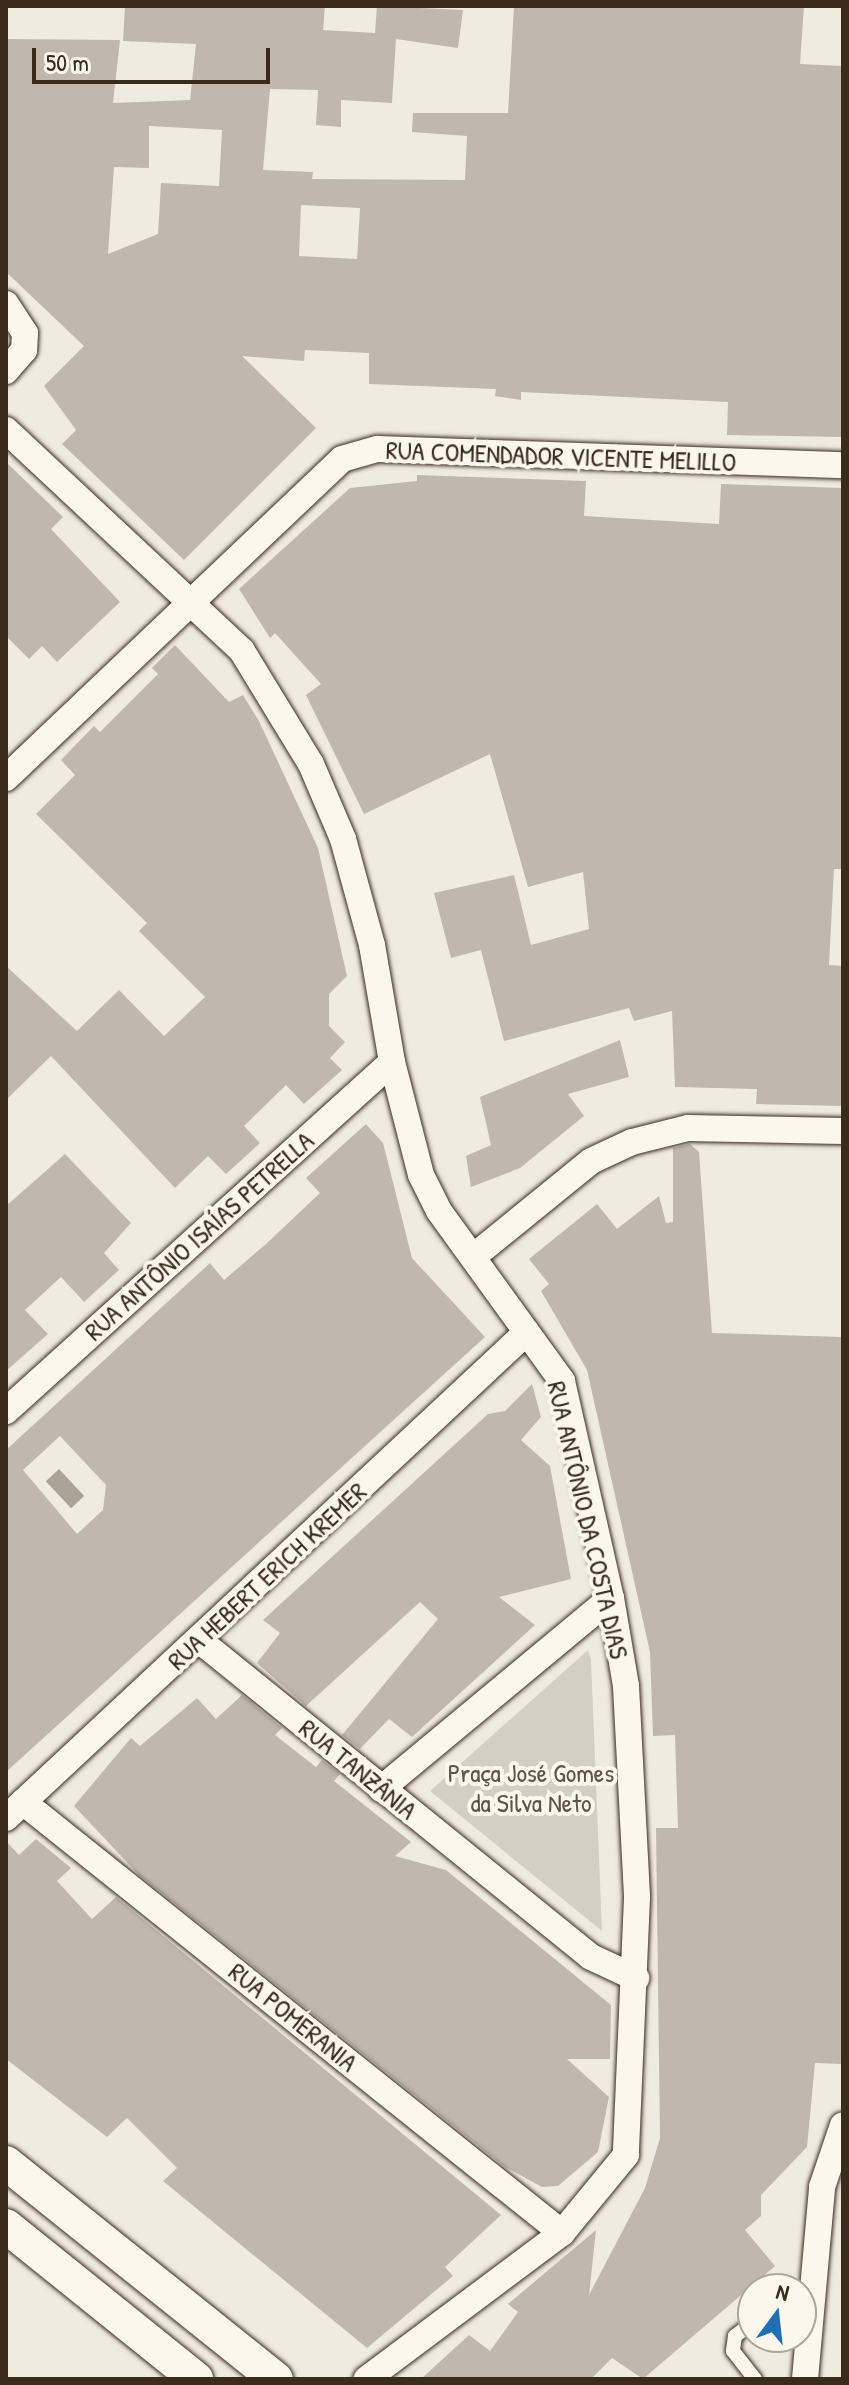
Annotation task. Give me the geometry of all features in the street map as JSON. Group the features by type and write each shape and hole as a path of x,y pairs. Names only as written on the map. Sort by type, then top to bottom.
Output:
{"street":[{"path":"6,304 22,323 24,350 6,371"},
{"name":"RUA ANTÔNIO DA COSTA DIAS","path":"6,430 192,598 242,651 311,764 343,839 372,945 392,1062 421,1175 473,1257 562,1381 611,1598 626,1686 636,1978 629,2145 562,2233 367,2379"},
{"name":"RUA COMENDADOR VICENTE MELILLO","path":"6,778 305,487 342,459 378,449 843,465"},
{"name":"RUA ANTÔNIO ISAÍAS PETRELLA","path":"6,1411 392,1062"},
{"path":"473,1257 591,1161 632,1142 688,1128 843,1131"},
{"name":"RUA HEBERT ERICH KREMER","path":"14,1810 527,1332"},
{"path":"381,1789 611,1598"},
{"name":"RUA TANZÂNIA","path":"199,1640 591,1957 636,1978"},
{"name":"RUA POMERANIA","path":"14,1810 562,2233"},
{"path":"805,2379 822,2187 843,2125"},
{"path":"6,2163 276,2379"},
{"path":"6,2226 196,2379"}],"lane":[{"path":"738,2353 755,2379"}],"green space":[{"name":"Praça José Gomes da Silva Neto","path":"588,1650 591,1660 602,1931 430,1791"}],"shaded area":[{"path":"59,1469 84,1496 71,1508 46,1481"}],"building":[{"path":"125,6 325,6 323,30 375,33 377,6 463,10 458,48 396,39 392,103 341,100 341,127 316,125 318,90 270,89 263,170 313,172 312,179 465,180 467,136 412,132 413,113 508,113 514,6 804,6 800,64 843,66 843,437 727,435 728,402 521,392 521,400 495,396 496,389 369,384 369,353 305,350 304,361 242,356 316,428 184,560 62,444 76,430 44,386 84,346 6,272 6,39 120,40 113,103 190,100 196,44 123,41","holes":["149,126 222,130 219,186 161,183 158,234 108,254 114,167 149,168","301,205 360,208 357,259 299,256"]},
{"path":"6,462 63,517 51,529 120,602 57,662 42,646 29,659 6,636"},
{"path":"417,475 586,481 584,516 719,524 721,484 843,488 843,869 834,869 829,965 843,966 843,1106 756,1104 757,1089 675,1087 672,1011 634,1021 629,1008 504,1041 481,950 451,958 434,893 514,875 531,945 589,929 583,872 528,887 490,754 364,814 306,695 321,684 275,633 270,638 239,589 350,488 417,481"},
{"path":"175,645 229,702 243,695 259,721 318,848 347,976 329,994 329,1026 345,1042 330,1058 342,1070 304,1104 286,1085 244,1126 260,1143 226,1174 208,1156 175,1188 51,1056 6,1100 6,966 77,1031 119,990 164,1036 205,997 139,931 147,923 36,814 75,775 61,760 94,726 100,732 158,674 152,668"},
{"path":"620,1040 629,1077 568,1094 584,1116 520,1168 471,1187 466,1156 491,1145 480,1097"},
{"path":"366,1124 383,1143 412,1258 485,1337 6,1772 6,1450 210,1263 224,1280 266,1244 320,1193 306,1178","holes":["60,1436 106,1485 103,1510 77,1534 23,1470"]},
{"path":"690,1144 699,1152 712,1333 843,1337 843,2064 815,2063 807,2147 761,2195 761,2216 745,2230 775,2266 767,2273 737,2273 737,2299 643,2379 612,2358 591,2379 421,2379 469,2335 490,2351 518,2312 508,2304 596,2230 589,2295 645,2188 660,2138 656,1828 678,1828 675,1735 653,1736 650,1652 587,1370 541,1291 549,1284 529,1259 597,1204 617,1229 659,1196 666,1223 673,1222 673,1148"},
{"path":"65,1154 131,1223 104,1253 119,1270 84,1302 61,1277 25,1310 48,1334 6,1371 6,1206"},
{"path":"532,1384 541,1417 521,1440 550,1466 571,1579 499,1597 535,1625 412,1737 389,1719 360,1749 342,1735 438,1619 420,1602 306,1706 257,1663 280,1633 263,1620 488,1414 505,1411"},
{"path":"242,1695 282,1728 275,1735 316,1767 322,1760 340,1774 334,1781 411,1842 395,1856 446,1870 611,2005 610,2059 567,2059 609,2097 598,2152 558,2186 542,2187 505,2167 139,1875 74,1806 131,1738 140,1746 197,1698 216,1719"},
{"path":"36,1839 71,1868 57,1881 92,1919 116,1897 501,2215 445,2267 453,2276 367,2348 163,2181 177,2168 127,2118 107,2137 6,2059 6,1841 19,1855"}]}
